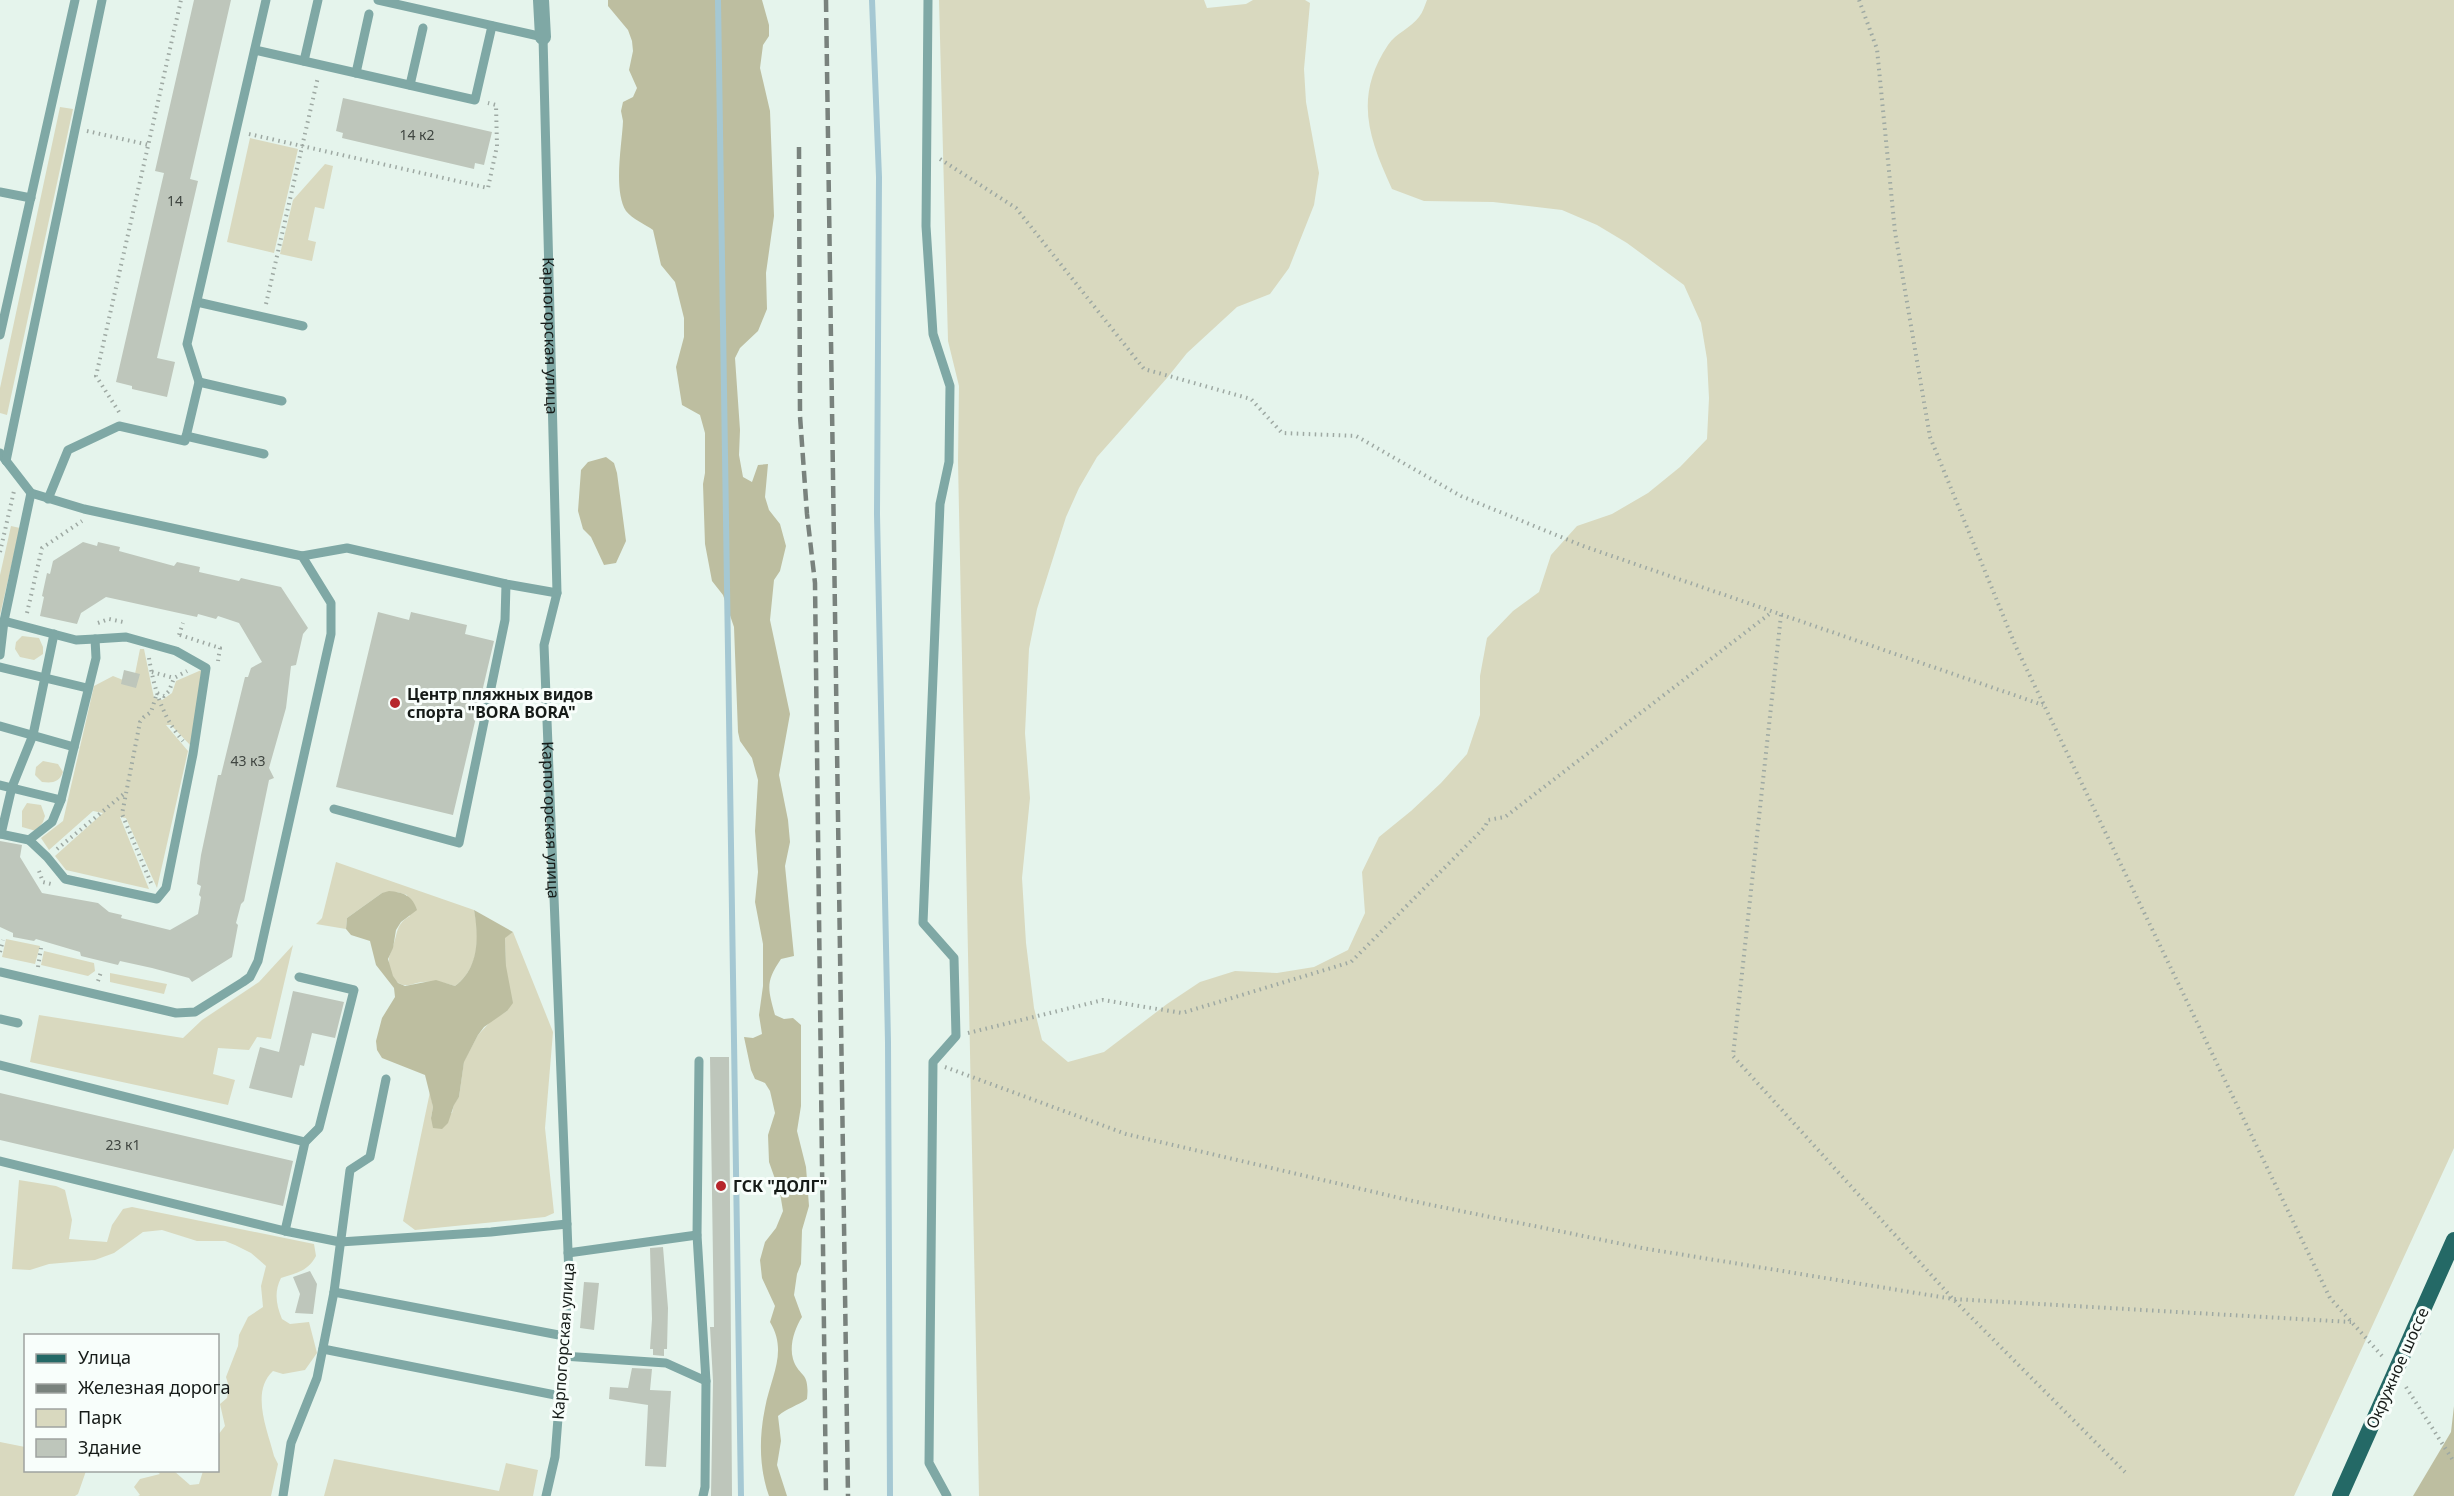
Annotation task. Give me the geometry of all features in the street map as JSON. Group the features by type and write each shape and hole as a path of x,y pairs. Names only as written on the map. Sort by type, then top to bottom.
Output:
{"main road":[{"name":"Окружное шоссе","path":"2340,1496 2454,1240"}],"street":[{"name":"Карпогорская улица","path":"541,0 543,38"}],"lane":[{"path":"0,335 75,0"},
{"path":"102,0 3,457 31,493 95,512 302,556 347,548 506,584 557,593"},
{"path":"48,499 68,450 119,426 185,441 199,382 188,344 266,0"},
{"path":"304,61 318,0"},
{"path":"378,0 543,38"},
{"path":"928,0 926,226 933,334 950,386 949,462 940,504 923,923 954,958 956,1036 933,1062 929,1463 947,1496"},
{"path":"356,73 369,14"},
{"path":"255,50 475,100 492,26"},
{"path":"410,85 423,28"},
{"name":"Карпогорская улица","path":"543,38 557,593 544,645 569,1276 555,1457 546,1496"},
{"path":"0,192 31,198"},
{"path":"197,302 303,326"},
{"path":"199,382 282,401"},
{"path":"186,436 264,454"},
{"path":"0,655 4,621 31,493"},
{"path":"0,972 176,1013 195,1012 250,977 258,961 331,634 331,603 302,556"},
{"path":"334,809 459,843 505,620 506,584"},
{"path":"4,621 54,634 76,640 126,637 176,651 206,668 193,754 166,888 157,899 65,879 29,840 0,834 12,787 33,735 54,634"},
{"path":"29,840 52,822 61,800 96,658 95,639"},
{"path":"0,667 87,688"},
{"path":"0,726 74,747"},
{"path":"0,785 61,800"},
{"path":"285,1231 305,1143 319,1128 354,990 299,977"},
{"path":"0,1019 18,1023"},
{"path":"699,1061 697,1235 706,1381 703,1496"},
{"path":"0,1065 305,1143"},
{"path":"283,1496 291,1443 317,1378 323,1349 334,1292 350,1170 370,1157 386,1079"},
{"path":"0,1161 285,1231 340,1242 491,1232 567,1224"},
{"path":"568,1253 697,1235"},
{"path":"334,1292 564,1336"},
{"path":"323,1349 560,1396"},
{"path":"563,1356 666,1363 706,1381"}],"path":[{"path":"129,428 96,376 182,0"},
{"path":"1859,0 1877,49 1895,232 1930,437 2016,647 2330,1298 2396,1371 2454,1462"},
{"path":"263,317 321,65"},
{"path":"236,131 488,188 497,146 496,105 475,100"},
{"path":"75,128 148,145"},
{"path":"926,151 1017,208 1144,369 1251,399 1282,434 1356,436 1461,496 1582,546 2044,705"},
{"path":"0,552 16,480"},
{"path":"956,1036 1103,1000 1182,1013 1351,962 1485,827 1488,820 1505,817 1773,612"},
{"path":"1781,615 1733,1056 1953,1299 2125,1472"},
{"path":"180,635 183,623"},
{"path":"126,637 148,648 151,672 169,725 185,744"},
{"path":"157,693 164,696 169,691 174,678 198,664"},
{"path":"151,672 174,678"},
{"path":"157,693 152,712 140,722 122,814 157,899"},
{"path":"47,857 125,793"},
{"path":"36,863 43,882 54,885"},
{"path":"0,952 3,940"},
{"path":"38,967 41,948"},
{"path":"98,981 101,972"},
{"path":"933,1062 1126,1134 1417,1202 1642,1248 1953,1299 2352,1322"}],"green space":[{"path":"608,0 762,0 769,25 769,36 763,45 760,68 770,111 774,216 766,273 767,309 758,331 740,348 735,358 740,430 739,455 743,477 752,482 758,465 768,464 765,497 769,510 780,524 786,546 780,571 774,580 770,620 790,714 779,775 790,842 785,866 794,956 781,959 772,974 769,986 775,1015 784,1019 793,1018 801,1025 801,1106 797,1131 806,1167 809,1206 802,1230 801,1264 794,1295 802,1317 792,1342 795,1365 807,1383 807,1399 778,1416 781,1441 777,1465 787,1496 769,1496 763,1475 761,1452 763,1419 778,1354 778,1344 770,1322 775,1306 762,1278 760,1260 765,1242 776,1228 783,1211 780,1193 769,1162 768,1135 775,1113 770,1091 765,1083 755,1079 751,1070 744,1037 753,1038 762,1034 759,1015 763,986 763,944 755,902 758,872 755,831 758,780 752,758 740,741 738,732 734,627 723,595 712,581 705,544 703,484 705,433 700,415 682,405 676,367 684,337 684,318 675,282 661,265 653,230 629,214 622,202 619,180 623,121 621,111 623,102 633,97 637,88 629,70 633,51 632,41 628,30 608,6"},
{"path":"939,0 1204,0 1207,8 1246,4 1253,0 1305,0 1310,3 1304,69 1306,102 1319,173 1314,205 1289,268 1270,294 1237,307 1187,353 1097,457 1066,517 1037,609 1029,649 1025,733 1030,798 1022,878 1026,943 1034,1008 1042,1040 1068,1062 1104,1052 1200,982 1235,971 1277,973 1314,967 1348,950 1365,913 1362,872 1379,837 1441,783 1467,754 1480,715 1480,676 1487,638 1513,611 1539,592 1551,555 1577,526 1612,514 1648,493 1680,467 1707,439 1709,398 1707,359 1701,323 1684,285 1627,243 1597,225 1562,210 1493,202 1424,201 1392,189 1371,134 1368,99 1371,82 1377,64 1388,45 1416,21 1427,0 2454,0 2454,1148 2294,1496 979,1496 958,461 959,386 948,341"},
{"path":"60,107 73,109 7,415 0,413 0,388"},
{"path":"250,138 298,149 274,253 227,242"},
{"path":"325,164 333,166 324,209 315,207 308,240 316,242 312,261 280,254 293,200"},
{"path":"606,457 614,463 617,473 626,541 616,563 604,565 591,537 583,529 578,511 581,470 588,462"},
{"path":"11,526 20,528 0,615 0,575"},
{"path":"22,636 39,638 43,654 34,660 20,657 15,649 16,642"},
{"path":"140,649 144,649 154,698 162,700 172,693 176,681 206,668 191,746 171,725 166,725 188,751 157,888 126,818 120,817 149,889 66,870 55,856 103,813 93,811 49,850 41,838 63,821 94,686 113,676 133,684"},
{"path":"43,761 58,764 63,772 57,780 42,782 35,775 36,767"},
{"path":"27,803 41,805 45,816 36,831 22,827 22,811"},
{"path":"336,862 474,910 477,931 476,952 463,979 455,986 431,982 404,985 397,982 392,975 389,957 400,925 410,916 407,895 397,892 382,893 347,918 346,929 316,924 322,918"},
{"path":"389,891 407,896 413,901 417,910 401,922 396,930 393,948 388,959 393,976 398,983 405,986 436,980 455,986 463,979 473,961 477,942 474,910 513,932 505,938 506,966 513,1003 507,1011 484,1027 478,1035 464,1062 459,1097 448,1123 442,1129 433,1128 431,1118 433,1107 425,1075 382,1058 377,1050 376,1041 382,1018 395,997 394,988 376,965 370,941 351,935 346,929 347,918 382,893"},
{"path":"513,932 553,1032 545,1128 554,1213 545,1217 415,1230 403,1221 430,1092 433,1107 431,1118 452,1113 459,1097 464,1061 478,1035 492,1020 507,1011 505,937"},
{"path":"6,939 40,946 35,964 2,957"},
{"path":"293,945 271,1039 257,1037 249,1050 218,1048 213,1074 235,1080 228,1105 30,1062 39,1015 183,1038 202,1020 259,982"},
{"path":"44,951 94,963 95,971 88,976 41,965"},
{"path":"110,973 167,984 164,994 110,982"},
{"path":"19,1180 56,1186 65,1190 72,1220 69,1239 107,1242 112,1225 123,1209 132,1207 314,1244 316,1256 313,1261 301,1271 281,1278 277,1288 277,1303 282,1319 290,1324 309,1322 317,1353 305,1370 283,1374 273,1371 266,1380 263,1390 263,1412 278,1464 271,1496 138,1496 140,1495 134,1487 140,1479 160,1474 158,1472 175,1472 190,1485 199,1484 203,1472 219,1472 219,1434 225,1426 220,1404 227,1398 229,1387 226,1377 238,1346 239,1335 248,1317 263,1307 261,1286 266,1266 251,1253 225,1241 197,1241 162,1230 143,1232 114,1253 95,1260 49,1264 30,1270 12,1269"},
{"path":"2454,1406 2454,1496 2413,1496 2451,1432"},
{"path":"0,1442 24,1447 24,1472 86,1472 78,1494 75,1496 0,1496"},
{"path":"334,1459 499,1491 506,1463 538,1470 533,1496 324,1496"}],"building":[{"path":"194,0 231,0 190,179 198,181 157,358 175,362 167,397 132,389 132,386 116,382 164,173 155,171"},
{"path":"343,98 492,132 484,165 475,163 474,169 342,138 343,133 336,131"},
{"path":"83,542 97,546 98,542 120,547 119,551 174,566 177,562 200,567 199,572 281,587 308,628 303,634 296,665 291,666 286,708 269,768 274,778 269,780 244,901 236,923 238,925 232,957 192,982 189,978 152,968 120,961 118,965 81,956 80,952 36,939 34,941 13,937 13,933 0,927 0,841 22,845 20,857 42,893 98,903 109,912 122,915 121,918 170,930 198,914 201,886 197,884 201,855 218,775 221,775 245,677 248,677 251,668 262,662 239,623 218,616 216,619 198,614 197,617 106,597 81,613 77,624 40,616 47,573 50,574 53,561"},
{"path":"378,612 409,620 411,612 467,625 465,634 494,641 453,815 336,787"},
{"path":"124,670 140,674 136,688 121,684"},
{"path":"293,991 344,1002 335,1038 312,1033 304,1066 300,1065 292,1098 249,1088 260,1047 279,1052"},
{"path":"710,1057 729,1057 732,1496 711,1496 713,1381 710,1327 714,1327"},
{"path":"0,1093 293,1161 283,1206 0,1140"},
{"path":"663,1247 668,1308 667,1349 664,1349 664,1356 653,1355 653,1349 650,1349 652,1319 650,1248"},
{"path":"310,1271 317,1284 313,1314 295,1313 300,1294 293,1277"},
{"path":"584,1282 599,1283 594,1330 580,1328"},
{"path":"632,1368 652,1369 650,1390 671,1391 666,1467 645,1466 648,1405 609,1399 610,1387 628,1388"}],"waterway":[{"path":"718,0 741,1496"},
{"path":"872,0 879,177 877,514 888,1042 890,1496"}],"railway":[{"path":"826,0 848,1496"},
{"path":"799,147 800,416 815,583 826,1496"}],"place":[{"name":"Центр пляжных видов спорта \"BORA BORA\"","path":"395,703"},
{"name":"ГСК \"ДОЛГ\"","path":"721,1186"}]}
